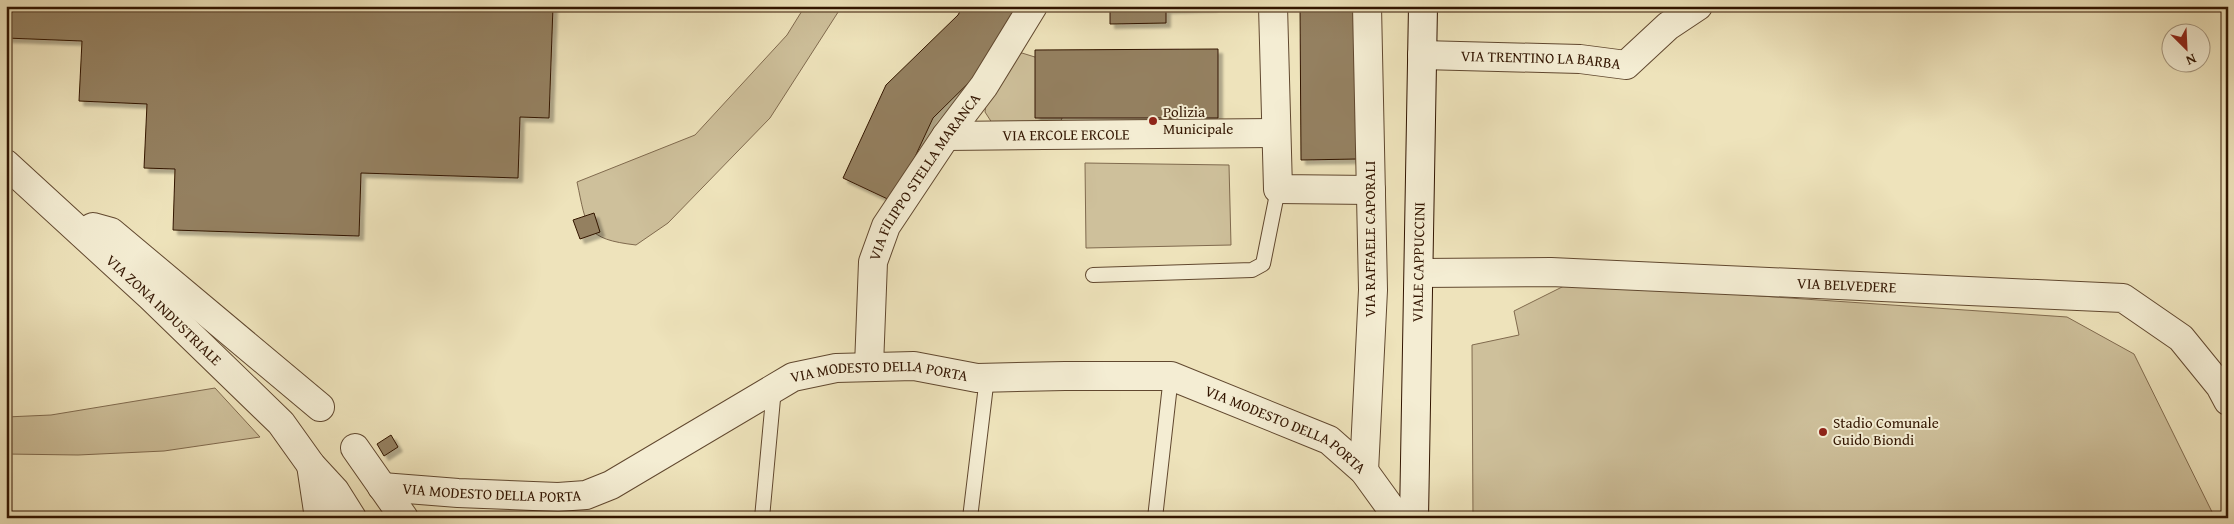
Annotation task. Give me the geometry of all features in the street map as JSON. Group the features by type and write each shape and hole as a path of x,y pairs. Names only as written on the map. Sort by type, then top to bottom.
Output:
{"street":[{"name":"VIA FILIPPO STELLA MARANCA","path":"869,366 873,262 886,226 946,136 984,86 1033,6"},
{"path":"1273,6 1278,188 1371,190"},
{"name":"VIA RAFFAELE CAPORALI","path":"1364,471 1373,290 1366,6"},
{"name":"VIALE CAPPUCCINI","path":"1414,518 1423,6"},
{"name":"VIA TRENTINO LA BARBA","path":"1422,55 1580,59 1626,65 1668,26 1698,6"},
{"name":"VIA ERCOLE ERCOLE","path":"946,136 1276,133"},
{"name":"VIA ZONA INDUSTRIALE","path":"6,164 82,233 281,423 311,465 335,491 352,518"},
{"path":"82,233 93,227 111,232 320,407"},
{"name":"VIA BELVEDERE","path":"1419,273 1551,272 2123,298 2181,338 2220,386 2228,401"},
{"name":"VIA MODESTO DELLA PORTA","path":"382,487 508,496 558,497 586,495 612,485 793,377 836,368 914,366 977,378 1171,376 1329,440 1364,471 1398,518"},
{"path":"354,448 382,487"},
{"name":"VIA ZONA INDUSTRIALE","path":"311,465 319,518"},
{"name":"VIA MODESTO DELLA PORTA","path":"382,487 404,518"}],"lane":[{"path":"1093,275 1252,270 1263,264 1278,188"},
{"path":"1155,518 1171,376"},
{"path":"970,518 987,377"},
{"path":"762,518 774,388"}],"shaded area":[{"path":"805,6 842,6 770,118 668,223 636,245 607,239 591,229 583,211 577,182 695,135 787,35"},
{"path":"1022,53 1038,58 1068,104 1057,130 994,126 985,112 987,96 1010,59"},
{"path":"1085,163 1229,165 1231,245 1086,248"},
{"name":"Stadio Comunale Guido Biondi","path":"1570,283 2067,317 2134,354 2215,518 1473,518 1472,345 1519,335 1514,311"},
{"path":"215,388 260,437 164,451 78,455 6,454 6,417 51,415"}],"building":[{"path":"6,6 553,6 549,118 520,117 518,178 361,173 359,236 173,230 175,169 144,168 147,104 79,101 82,41 6,38"},
{"path":"963,6 1025,6 1004,48 933,118 894,202 843,178 886,85 958,15"},
{"path":"1110,6 1213,7 1166,9 1166,23 1110,24"},
{"path":"1300,6 1356,6 1357,159 1301,160"},
{"path":"1218,49 1218,118 1035,118 1035,50"},
{"path":"594,213 600,232 580,239 573,220"},
{"path":"391,435 398,447 384,456 377,444"}],"place":[{"name":"Polizia Municipale","path":"1153,121"},
{"name":"Stadio Comunale Guido Biondi","path":"1823,432"}]}
